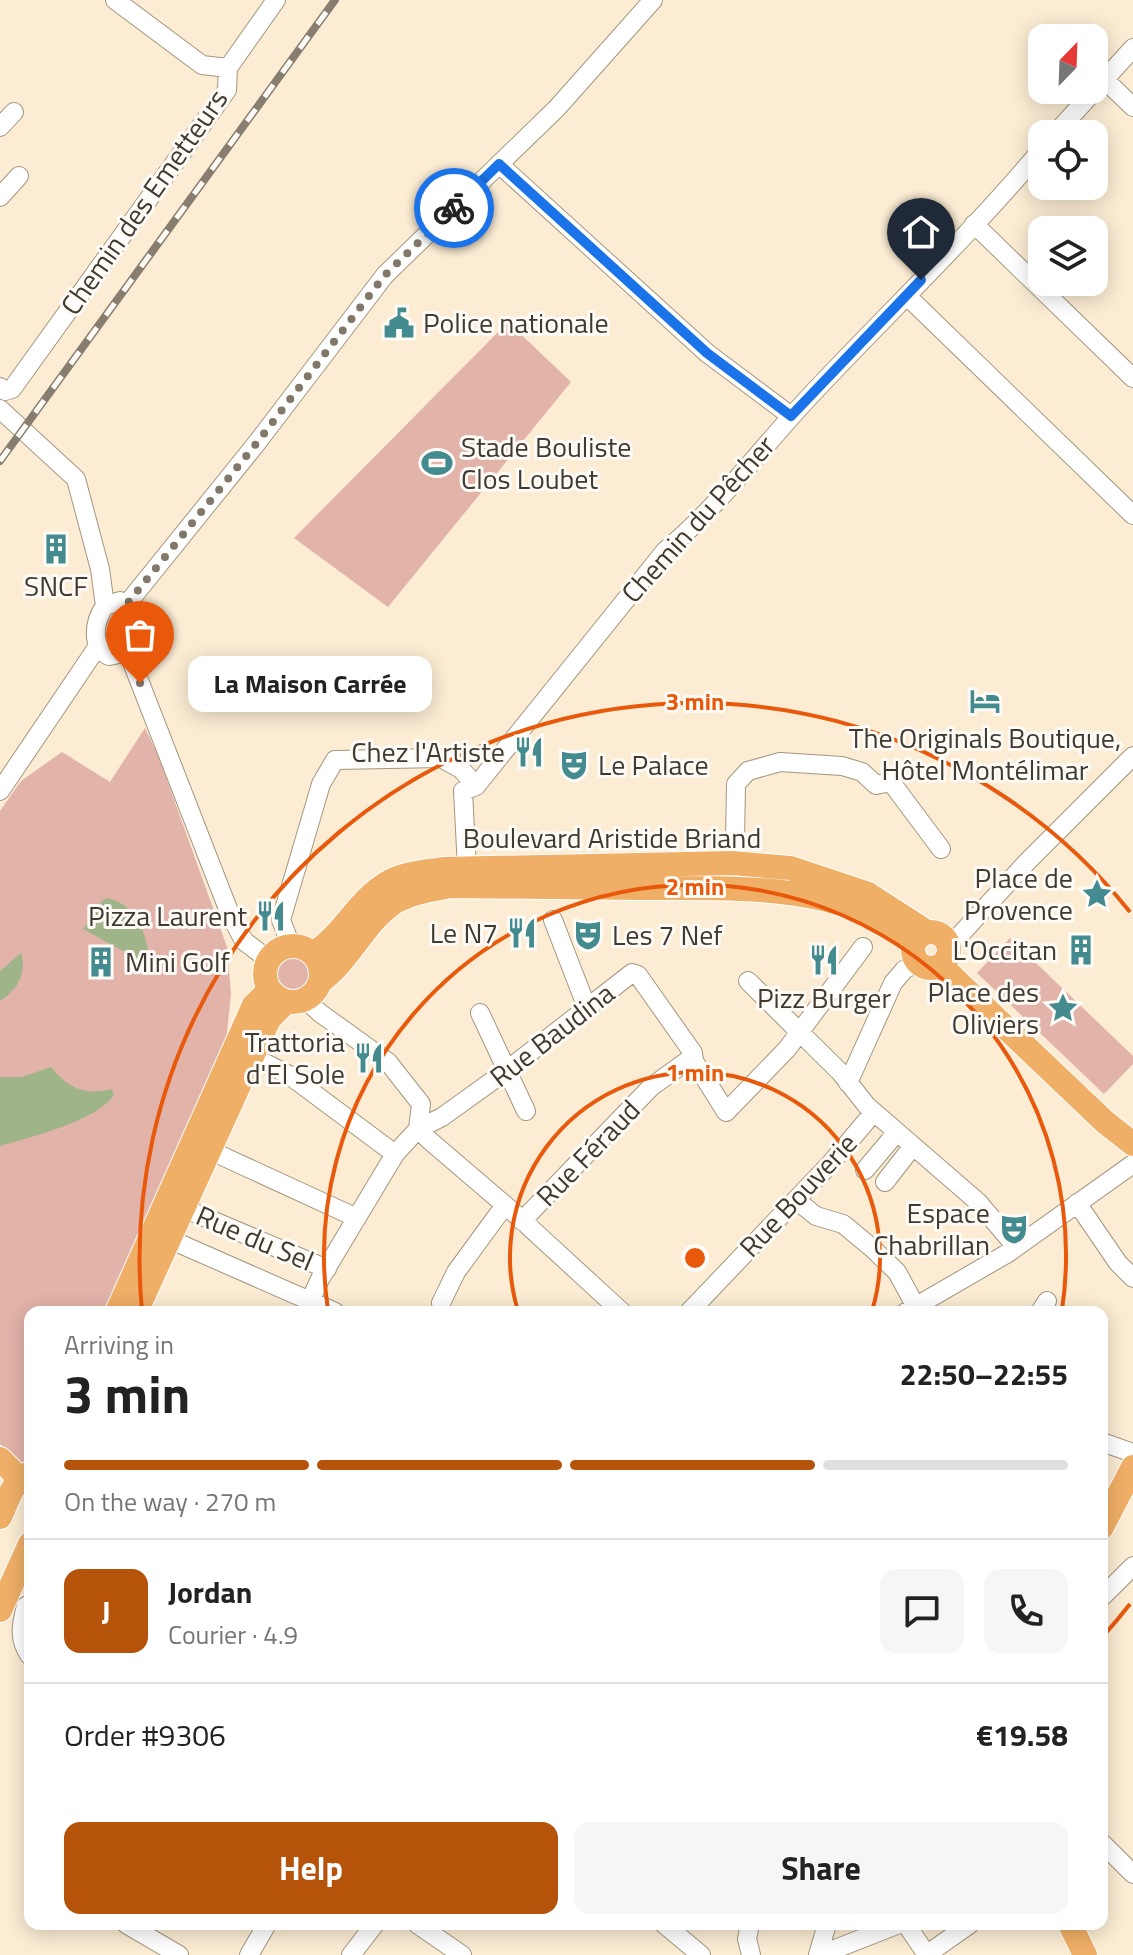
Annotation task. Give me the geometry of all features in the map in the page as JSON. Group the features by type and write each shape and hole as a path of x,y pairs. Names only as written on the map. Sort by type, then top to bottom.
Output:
{"main road":[{"name":"Boulevard Aristide Briand","path":"269,960 278,950 302,950 336,936 368,897 388,882 408,875 467,868 732,863 808,872 868,894 934,948"},
{"name":"Boulevard Aristide Briand","path":"296,993 337,969 382,912 397,901 450,886 725,889 808,896 865,913 934,948"},
{"path":"934,948 1133,1129"},
{"path":"934,948 1105,1122 1133,1144"},
{"path":"139,1306 269,1019 320,966 302,950"},
{"path":"269,960 265,972 296,993"},
{"path":"120,1306 254,1005 296,993"},
{"path":"0,1459 24,1475"},
{"path":"1108,1515 1133,1467"},
{"path":"0,1517 24,1478"},
{"path":"0,1613 24,1558"},
{"path":"1073,1930 1085,1955"}],"street":[{"path":"115,0 202,65 228,68"},
{"name":"Chemin des Emetteurs","path":"0,387 5,391 12,389 227,90 228,68 276,0"},
{"path":"127,604 256,444 385,275 557,108 653,0"},
{"path":"1108,77 1133,48"},
{"path":"1108,83 1133,107"},
{"path":"1068,120 1083,104"},
{"path":"0,127 14,112"},
{"path":"499,164 707,353 791,416"},
{"name":"Chemin du Pêcher","path":"469,788 665,551 698,523 791,416 1028,164"},
{"path":"0,197 19,176"},
{"path":"974,224 1133,378"},
{"path":"907,296 1133,515"},
{"path":"2,411 76,479 100,569 105,606 97,621 95,635 98,646 109,656 128,652"},
{"path":"105,606 120,601 127,604 135,627 128,652 230,914 244,941 269,960"},
{"path":"0,791 98,646"},
{"path":"848,1083 893,983 904,970 973,920 1133,756"},
{"path":"302,950 281,920 321,784 335,760 441,758 461,769 469,788 467,868"},
{"path":"732,863 736,784 748,771 780,762 842,766 862,772 876,785 891,782 941,849"},
{"path":"553,920 587,1008"},
{"path":"694,1061 726,1112 787,1049 863,947"},
{"name":"Rue Baudina","path":"310,1301 395,1154 418,1129 442,1117 506,1071 632,973 638,975 693,1053 694,1061"},
{"path":"748,981 801,1031 874,1112 978,1202 1016,1247"},
{"path":"296,993 388,1062 421,1104 418,1129 615,1306"},
{"path":"480,1013 526,1111"},
{"path":"251,1056 289,1075 395,1154"},
{"name":"Rue Féraud","path":"522,1221 651,1087 687,1061 694,1061"},
{"name":"Rue Bouverie","path":"695,1306 796,1200 874,1112"},
{"path":"865,1170 897,1132"},
{"path":"885,1182 913,1146"},
{"path":"209,1150 357,1218"},
{"path":"918,1306 1016,1247 1133,1164"},
{"path":"796,1200 816,1216 843,1224 872,1248 897,1272 910,1306"},
{"path":"1077,1203 1118,1263 1133,1278"},
{"path":"441,1303 456,1272 505,1205"},
{"name":"Rue du Sel","path":"183,1208 327,1269"},
{"path":"169,1239 320,1306"},
{"path":"1108,1444 1133,1453"},
{"path":"1108,1591 1133,1566"},
{"path":"0,1613 24,1607"},
{"path":"24,1613 20,1628 24,1643"},
{"path":"1108,1849 1133,1874"},
{"path":"136,1930 179,1955"},
{"path":"249,1955 264,1930"},
{"path":"351,1955 370,1930"},
{"path":"426,1930 462,1955"},
{"path":"671,1930 701,1955"},
{"path":"749,1930 747,1939 751,1955"},
{"path":"819,1955 825,1930"},
{"path":"819,1955 884,1930"},
{"path":"910,1930 926,1955 961,1930"}],"shaded area":[{"name":"Stade Bouliste Clos Loubet","path":"508,322 571,382 388,607 294,538"},
{"path":"145,728 158,755 227,947 231,994 226,1042 110,1306 24,1306 24,1463 20,1463 0,1444 0,811 21,781 62,752 110,782"},
{"path":"107,898 126,907 139,922 150,961 143,962 83,929"},
{"name":"Place des Oliviers","path":"1010,938 1133,1056 1133,1064 1104,1094 977,973"},
{"path":"21,953 23,967 20,980 12,992 0,1001 0,971"},
{"path":"293,955 307,961 313,975 307,989 293,995 279,989 273,975 279,961"},
{"path":"51,1067 71,1085 85,1091 112,1089 114,1095 93,1113 78,1120 0,1146 0,1077 22,1077"}],"railway":[{"path":"0,461 335,0"}],"way so far":[{"path":"140,683 128,652 135,627 127,604 256,444 385,275 454,208"}],"place":[{"name":"Police nationale","path":"399,323"},
{"name":"Stade Bouliste Clos Loubet","path":"437,463"},
{"name":"SNCF","path":"56,549"},
{"name":"La Maison Carrée","path":"140,683"},
{"name":"The Originals Boutique, Hôtel Montélimar","path":"985,701"},
{"name":"Chez l'Artiste","path":"529,752"},
{"name":"Le Palace","path":"574,765"},
{"name":"Place de Provence","path":"1097,894"},
{"name":"Pizza Laurent","path":"271,916"},
{"name":"Le N7","path":"522,933"},
{"name":"Les 7 Nef","path":"588,935"},
{"name":"L'Occitan","path":"1081,950"},
{"name":"Pizz Burger","path":"824,960"},
{"name":"Mini Golf","path":"101,962"},
{"name":"Place des Oliviers","path":"1063,1008"},
{"name":"Trattoria d'El Sole","path":"369,1058"},
{"name":"Espace Chabrillan","path":"1014,1229"}],"route":[{"path":"454,208 499,164 707,353 791,416 921,280"}]}
